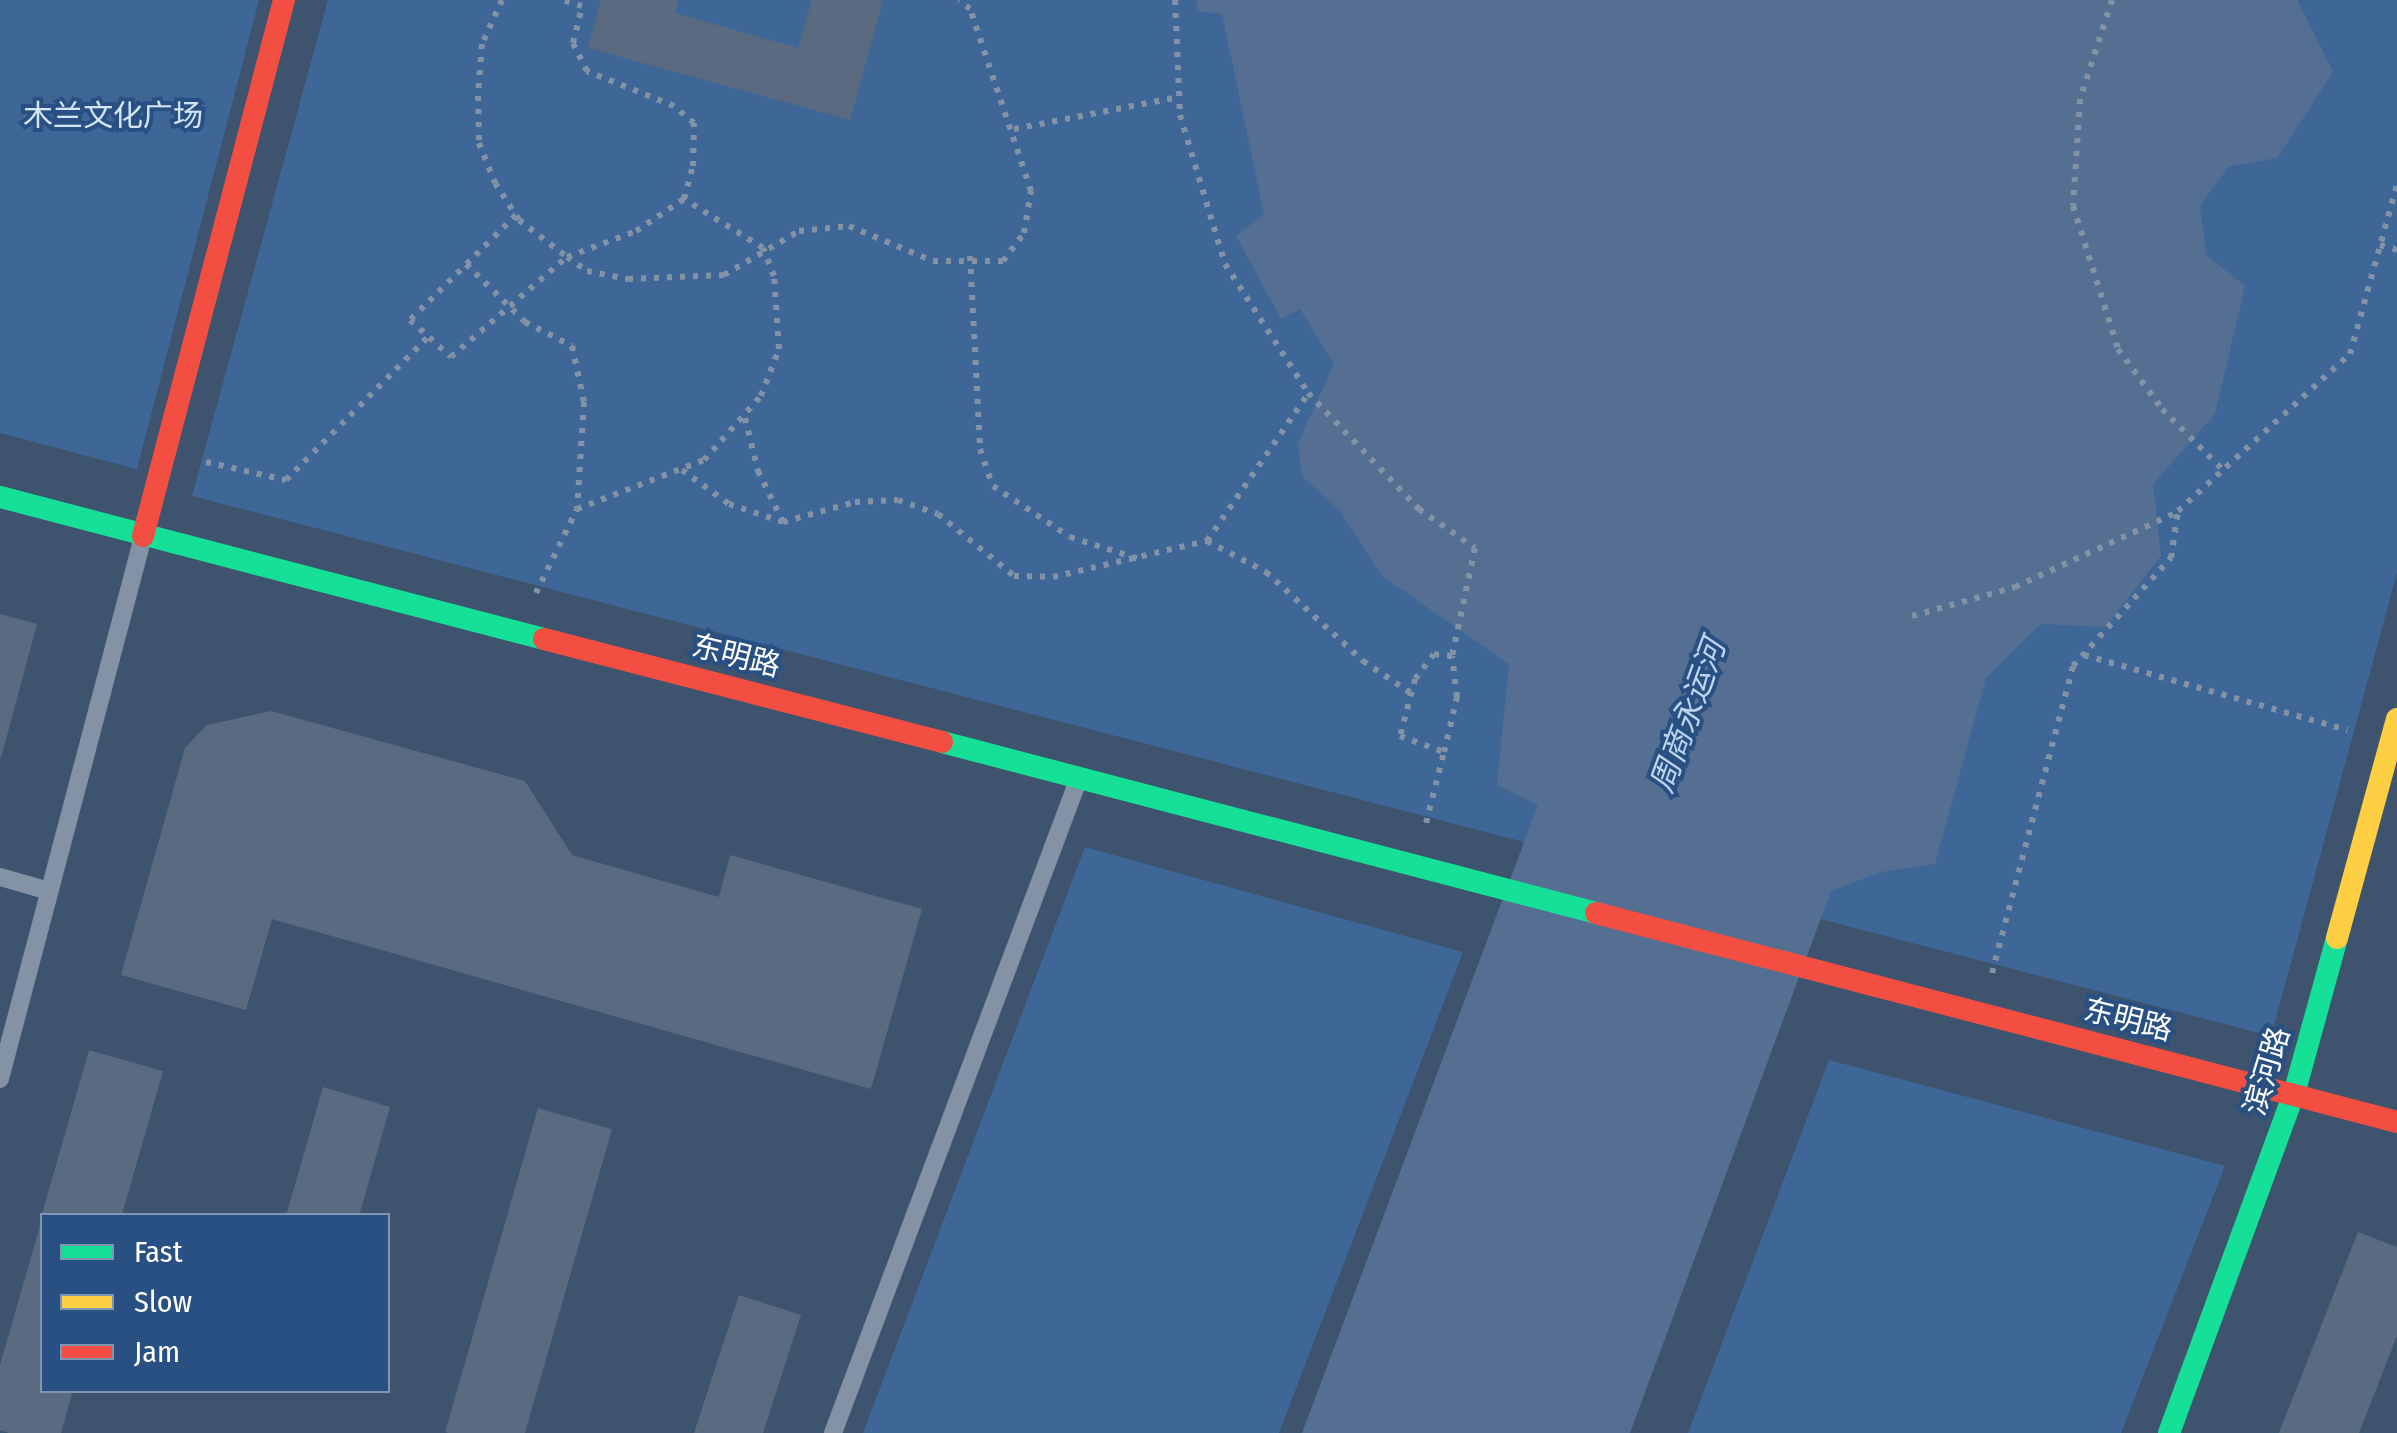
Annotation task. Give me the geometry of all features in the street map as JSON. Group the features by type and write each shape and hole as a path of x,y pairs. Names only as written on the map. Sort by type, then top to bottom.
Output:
{"street":[{"path":"143,536 284,0"},
{"name":"东明路","path":"0,497 1080,775 1455,880 2397,1122"},
{"name":"滨河路","path":"2169,1433 2294,1094 2394,731"}],"lane":[{"path":"0,1078 143,536"},
{"path":"833,1433 1080,775"},
{"path":"0,877 50,891"}],"path":[{"path":"502,0 482,44 479,143 516,215 587,270 647,278 724,274 763,248 799,232 848,226 933,262 970,256 1003,261 1024,232 1031,191 1014,129 970,9 959,0"},
{"path":"516,215 410,320 451,357 568,257 636,231 684,199 694,123 674,106 588,71 573,43 582,6 563,0"},
{"path":"1176,0 1179,97 1225,264 1308,393 1420,509 1475,548 1452,656 1457,696 1415,868"},
{"path":"2112,0 2080,99 2073,206 2118,349 2162,409 2223,470"},
{"path":"1014,129 1179,97"},
{"path":"1912,616 2016,587 2178,511 2350,354 2397,185"},
{"path":"576,509 704,460 762,396 780,336 763,248 684,199"},
{"path":"2380,245 2397,250"},
{"path":"970,256 980,449 993,486 1070,537 1141,560"},
{"path":"466,264 508,308 572,346 584,402 576,509 520,632"},
{"path":"166,450 286,480 428,337"},
{"path":"682,470 729,504 783,522 855,502 898,500 938,514 1014,576 1141,560 1208,541 1308,393"},
{"path":"745,417 758,471 783,522"},
{"path":"1981,1013 2074,666 2171,558 2178,511"},
{"path":"1208,541 1280,582 1362,661 1411,693"},
{"path":"1444,752 1400,736 1411,693 1434,654 1452,656"},
{"path":"2084,655 2394,731"}],"green space":[{"name":"木兰文化广场","path":"0,0 259,0 137,469 0,433"},
{"path":"328,0 2397,0 2397,573 2271,1036 192,496"},
{"path":"1085,847 1463,952 1279,1433 863,1433"},
{"path":"1829,1060 2225,1166 2121,1433 1688,1433"}],"water":[{"name":"周商永运河","path":"1197,0 2297,0 2333,72 2277,158 2229,166 2200,206 2206,255 2245,286 2215,414 2153,484 2161,556 2105,627 2041,624 1986,678 1935,864 1881,872 1831,891 1630,1433 1302,1433 1538,805 1497,785 1509,664 1382,576 1340,511 1302,476 1298,443 1334,364 1300,309 1281,319 1236,236 1264,214 1222,14 1197,11"}],"building":[{"path":"601,0 679,0 675,13 798,48 812,0 883,0 850,120 588,48"},
{"path":"0,614 37,624 1,758 0,758"},
{"path":"271,711 525,781 572,855 719,897 730,855 922,909 871,1089 272,919 246,1010 121,975 185,748 207,725"},
{"path":"89,1050 163,1071 122,1213 42,1213"},
{"path":"323,1087 390,1107 360,1213 287,1213"},
{"path":"538,1108 612,1129 525,1433 445,1432"},
{"path":"40,1226 40,1393 72,1393 61,1433 0,1430 0,1365"},
{"path":"2358,1232 2397,1247 2397,1336 2359,1433 2279,1433"},
{"path":"739,1295 801,1315 763,1433 694,1433"}],"traffic: fast":[{"path":"0,497 544,639"},
{"path":"942,742 1596,913"},
{"path":"2169,1433 2294,1094 2337,938"}],"traffic: slow":[{"path":"2337,938 2397,719"}],"traffic: jam":[{"path":"143,536 284,0"},
{"path":"544,639 942,742"},
{"path":"1596,913 2397,1122"}]}
